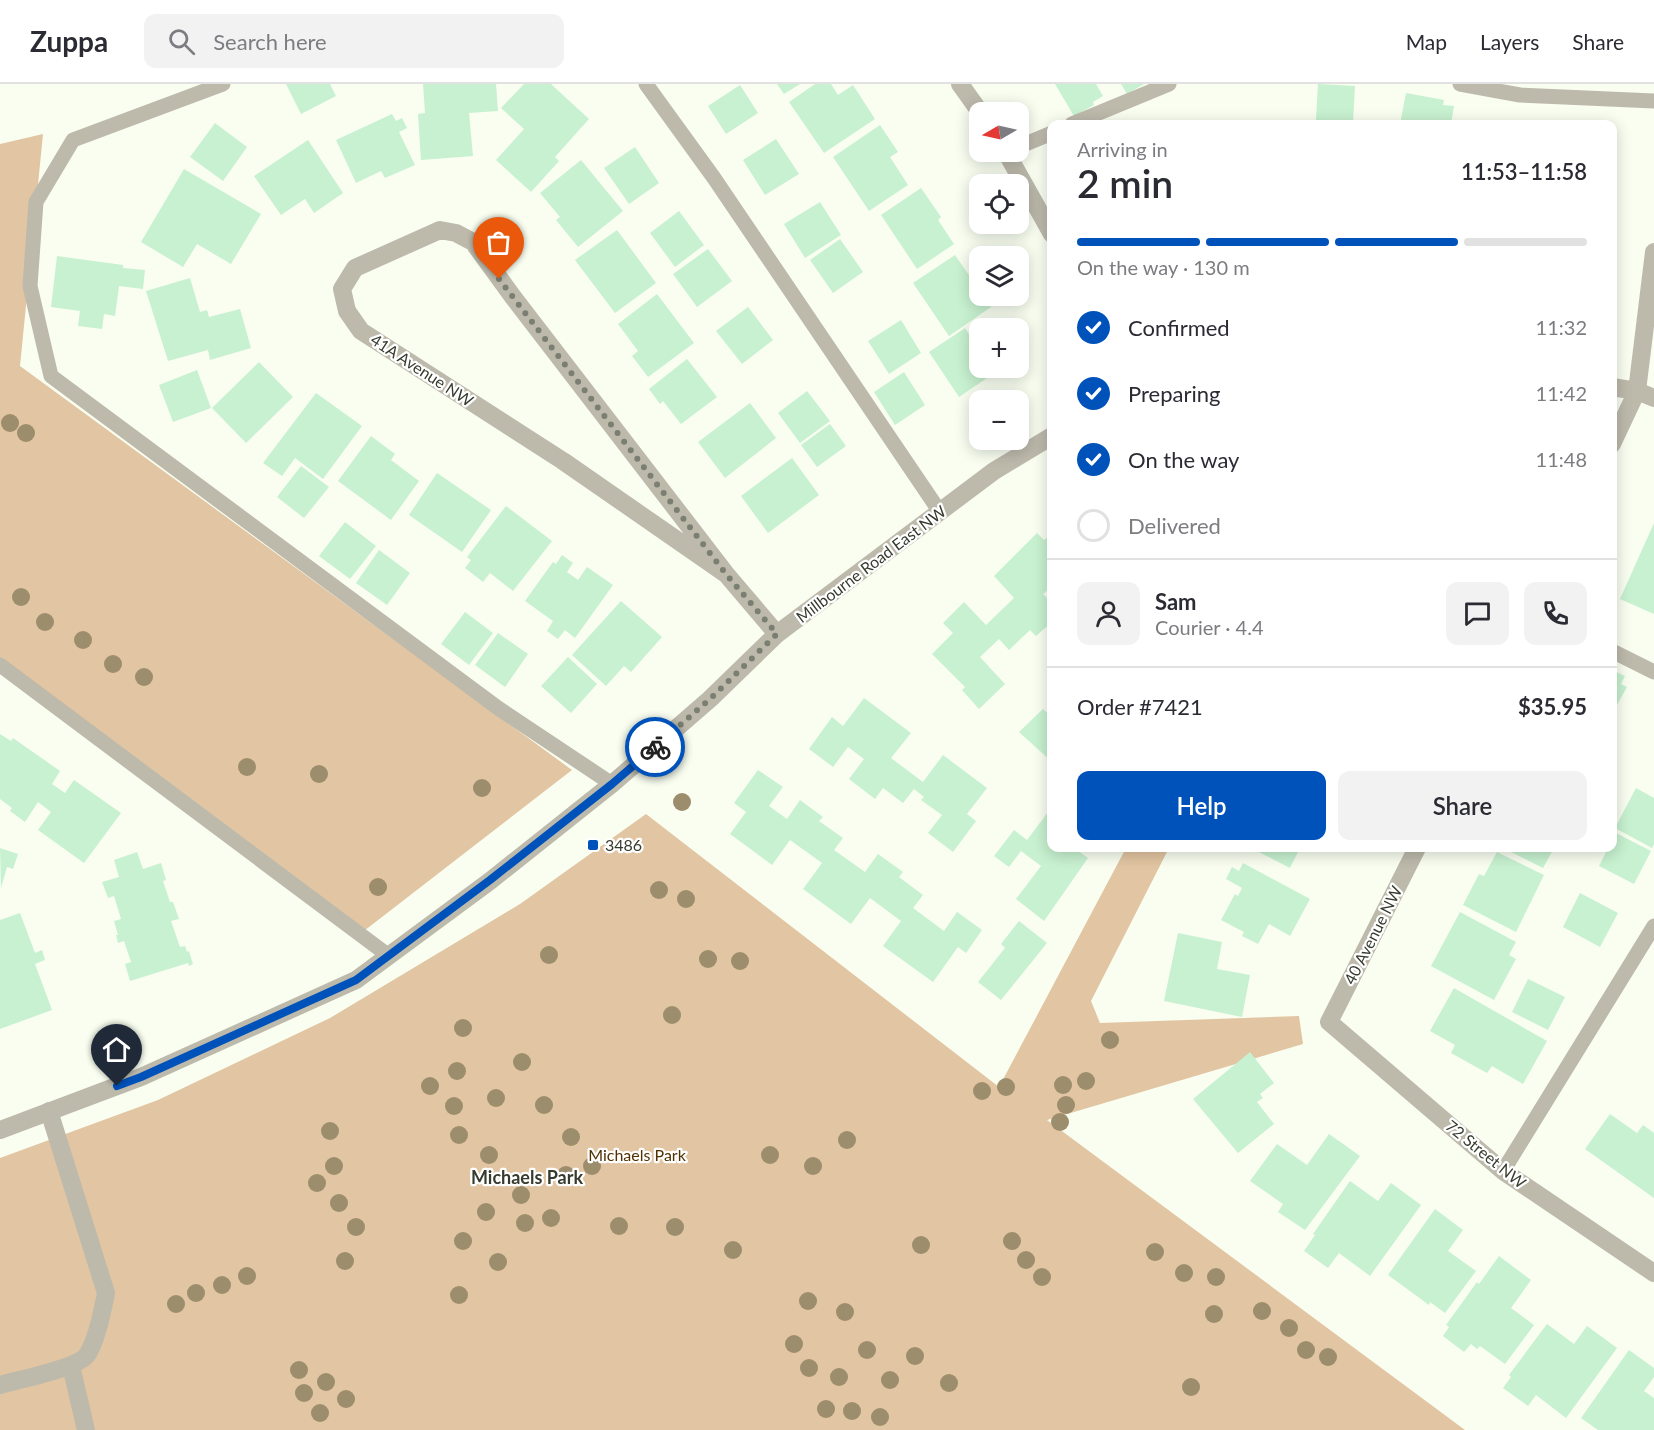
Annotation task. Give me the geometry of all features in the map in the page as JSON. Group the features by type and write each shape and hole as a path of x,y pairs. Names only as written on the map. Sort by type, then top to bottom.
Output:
{"street":[{"path":"960,84 973,102"},
{"path":"1012,162 1047,225"},
{"name":"41A Avenue NW","path":"726,574 563,461 361,331 347,311 342,289 355,268 440,230 456,233 473,242 726,574 777,634"},
{"path":"1617,433 1637,391 1654,252"},
{"path":"1617,388 1637,391 1654,398"},
{"name":"Millbourne Road East NW","path":"0,1130 141,1077 356,980 490,880 612,784 710,699 777,634 994,471 1047,439"},
{"name":"40 Avenue NW","path":"1329,1022 1414,852"},
{"name":"72 Street NW","path":"1329,1022 1503,1171 1654,1273"},
{"path":"0,1385 71,1366 87,1356 101,1318 106,1293 49,1111"},
{"path":"71,1366 86,1430"}],"lane":[{"path":"223,84 73,140 36,202 30,286 51,376 498,708 612,784"},
{"path":"646,84 721,188 940,512"},
{"path":"1082,120 1169,84"},
{"path":"1461,84 1520,95 1654,102"},
{"path":"1029,142 1047,135"},
{"path":"1617,654 1654,672"},
{"path":"0,665 389,956"},
{"path":"1503,1171 1654,926"}],"green space":[{"path":"43,134 20,366 572,770 360,934 0,665 0,144"},
{"name":"Michaels Park","path":"646,814 999,1087 1124,852 1167,852 1091,1001 1100,1023 1299,1016 1303,1044 1047,1120 1465,1430 0,1430 0,1158 158,1100 330,1018 520,904"}],"building":[{"path":"286,84 330,84 336,96 301,114"},
{"path":"423,84 496,84 498,111 469,113 473,156 421,160 418,114 425,113"},
{"path":"524,84 551,84 589,119 555,157 559,161 531,192 496,160 524,129 501,108"},
{"path":"777,84 800,84 784,94"},
{"path":"815,84 831,84 838,95 853,85 875,119 824,153 789,102"},
{"path":"1055,84 1096,84 1103,96 1093,102 1094,105 1074,116"},
{"path":"1121,84 1144,84 1127,94"},
{"path":"1318,84 1355,86 1353,120 1316,120"},
{"path":"740,85 758,113 726,134 708,106"},
{"path":"1406,93 1444,100 1443,105 1454,106 1452,120 1401,120"},
{"path":"392,114 396,121 402,118 407,128 399,132 415,165 385,178 381,171 356,183 336,140"},
{"path":"215,123 247,147 223,181 190,157"},
{"path":"880,125 898,152 890,157 908,185 869,211 833,157"},
{"path":"776,139 799,174 765,195 743,160"},
{"path":"308,140 343,193 314,213 305,199 281,215 254,176"},
{"path":"635,147 659,183 629,204 604,168"},
{"path":"581,160 623,211 578,247 556,220 560,217 540,193"},
{"path":"184,169 261,214 231,264 197,244 183,267 141,242"},
{"path":"921,188 941,217 938,220 954,244 917,269 881,215"},
{"path":"820,202 841,235 805,258 784,224"},
{"path":"679,211 704,245 675,267 650,233"},
{"path":"617,230 656,283 615,313 575,260"},
{"path":"840,239 863,272 833,293 810,260"},
{"path":"708,249 732,281 697,307 673,274"},
{"path":"955,255 969,275 969,306 991,307 975,318 969,318 969,322 949,336 913,283"},
{"path":"57,256 145,270 143,289 119,286 115,316 104,314 102,329 78,326 80,311 51,307"},
{"path":"190,278 200,312 207,310 209,317 240,309 251,348 210,360 208,350 168,361 146,291"},
{"path":"657,294 694,343 648,377 632,356 638,351 618,324"},
{"path":"748,307 773,340 742,364 716,331"},
{"path":"901,320 921,353 889,374 868,341"},
{"path":"965,328 969,334 969,378 987,378 959,397 929,352"},
{"path":"687,359 717,397 681,424 663,401 660,404 649,389"},
{"path":"259,362 293,397 246,443 212,408"},
{"path":"197,370 211,408 173,422 159,385"},
{"path":"904,372 925,405 895,425 874,392"},
{"path":"807,391 830,421 800,443 778,413"},
{"path":"316,393 362,426 323,479 295,458 282,476 263,463"},
{"path":"750,403 776,438 725,478 698,442"},
{"path":"830,424 846,446 817,467 801,445"},
{"path":"371,436 395,454 391,460 419,481 391,520 338,481"},
{"path":"792,458 819,495 768,533 741,496"},
{"path":"301,466 329,487 304,518 277,497"},
{"path":"437,473 491,510 462,552 409,515"},
{"path":"506,506 552,541 513,591 490,573 483,582 465,568 471,560 467,557"},
{"path":"345,522 376,546 350,579 319,556"},
{"path":"1654,523 1654,614 1620,599"},
{"path":"1037,533 1044,540 1047,538 1047,590 1043,594 1047,598 1047,626 1036,636 1030,630 1009,650 999,639 980,657 1005,684 979,709 962,690 965,687 932,654 953,633 943,623 964,602 986,625 1014,598 994,576"},
{"path":"379,550 410,573 387,605 356,583"},
{"path":"562,555 573,563 567,572 578,580 587,567 613,585 575,638 565,630 558,639 547,631 553,621 525,601 553,562 556,564"},
{"path":"621,601 662,637 631,672 624,666 606,686 572,655"},
{"path":"465,612 493,633 469,665 441,644"},
{"path":"498,633 528,654 505,687 475,665"},
{"path":"568,657 597,684 571,713 541,686"},
{"path":"1617,672 1625,676 1621,684 1627,687 1617,705"},
{"path":"864,698 911,733 891,758 923,782 943,755 987,788 967,814 976,821 953,852 928,833 942,815 921,800 924,797 914,789 903,803 883,788 875,799 849,779 864,759 848,747 833,767 809,749 832,717 843,726"},
{"path":"1043,709 1047,713 1047,757 1019,732"},
{"path":"0,734 11,741 13,738 60,771 52,784 65,793 74,780 121,813 84,863 38,830 51,812 38,802 25,822 10,811 12,808 0,799"},
{"path":"758,770 783,787 769,806 787,819 800,800 823,817 819,821 843,838 834,850 865,872 878,854 903,872 899,877 923,895 913,908 944,931 957,912 982,930 966,953 958,947 933,982 883,946 901,921 870,898 851,924 803,889 822,863 790,840 772,865 730,834 746,812 734,803"},
{"path":"1636,788 1654,798 1654,844 1652,848 1617,829 1617,824"},
{"path":"1047,813 1047,852 1080,852 1088,858 1044,921 1016,899 1041,866 1021,851 1009,867 994,856 1014,830 1027,840"},
{"path":"1617,834 1651,851 1634,884 1599,866 1606,852 1617,852"},
{"path":"0,848 18,854 13,869 7,867 1,888"},
{"path":"137,852 143,869 161,863 166,880 163,881 179,919 171,921 180,947 185,946 187,952 189,951 193,964 189,966 188,963 130,981 125,964 131,962 124,941 118,943 116,935 118,935 114,921 121,919 114,896 108,898 102,882 119,877 114,860"},
{"path":"1259,852 1298,852 1290,868"},
{"path":"1497,852 1544,875 1516,932 1463,905 1479,874 1484,876"},
{"path":"1511,852 1552,852 1543,868"},
{"path":"1243,863 1310,899 1290,936 1269,924 1258,944 1242,936 1244,932 1221,920 1235,894 1238,896 1242,888 1226,879 1232,867 1239,871"},
{"path":"1580,893 1618,913 1600,947 1563,927"},
{"path":"1460,912 1516,942 1509,955 1516,959 1494,1000 1431,966"},
{"path":"20,913 35,953 42,950 45,960 35,964 52,1010 0,1029 0,920"},
{"path":"1019,921 1047,943 1001,1000 978,982 1005,948 1001,944"},
{"path":"1178,933 1222,942 1217,969 1250,975 1242,1017 1164,1001"},
{"path":"1528,979 1565,997 1548,1030 1512,1012"},
{"path":"1454,988 1547,1041 1523,1084 1492,1066 1487,1073 1451,1053 1455,1045 1430,1031"},
{"path":"1250,1052 1274,1083 1260,1094 1263,1098 1257,1102 1274,1124 1238,1153 1193,1099"},
{"path":"1610,1114 1637,1133 1643,1125 1654,1133 1654,1198 1585,1149"},
{"path":"1329,1134 1360,1156 1305,1230 1278,1212 1283,1204 1250,1181 1277,1144 1307,1165"},
{"path":"1350,1181 1378,1201 1391,1183 1421,1205 1370,1276 1339,1253 1328,1268 1304,1251 1315,1235 1313,1234"},
{"path":"1435,1209 1463,1230 1448,1251 1476,1271 1445,1313 1430,1302 1429,1305 1388,1275"},
{"path":"1499,1256 1531,1280 1511,1308 1534,1325 1505,1364 1480,1346 1477,1349 1471,1344 1464,1352 1443,1336 1449,1327 1446,1325"},
{"path":"1547,1324 1574,1344 1587,1326 1617,1348 1566,1418 1536,1395 1528,1406 1503,1388 1511,1377 1509,1375"},
{"path":"1629,1350 1654,1368 1654,1377 1644,1391 1654,1398 1654,1430 1598,1430 1581,1418"}],"way so far":[{"path":"499,279 726,574 777,634 710,699 655,747"}],"place":[{"name":"3486","path":"593,845"}],"district":[{"name":"Michaels Park","path":"527,1178"}],"route":[{"path":"117,1086 356,980 490,880 612,784 655,747"}]}
